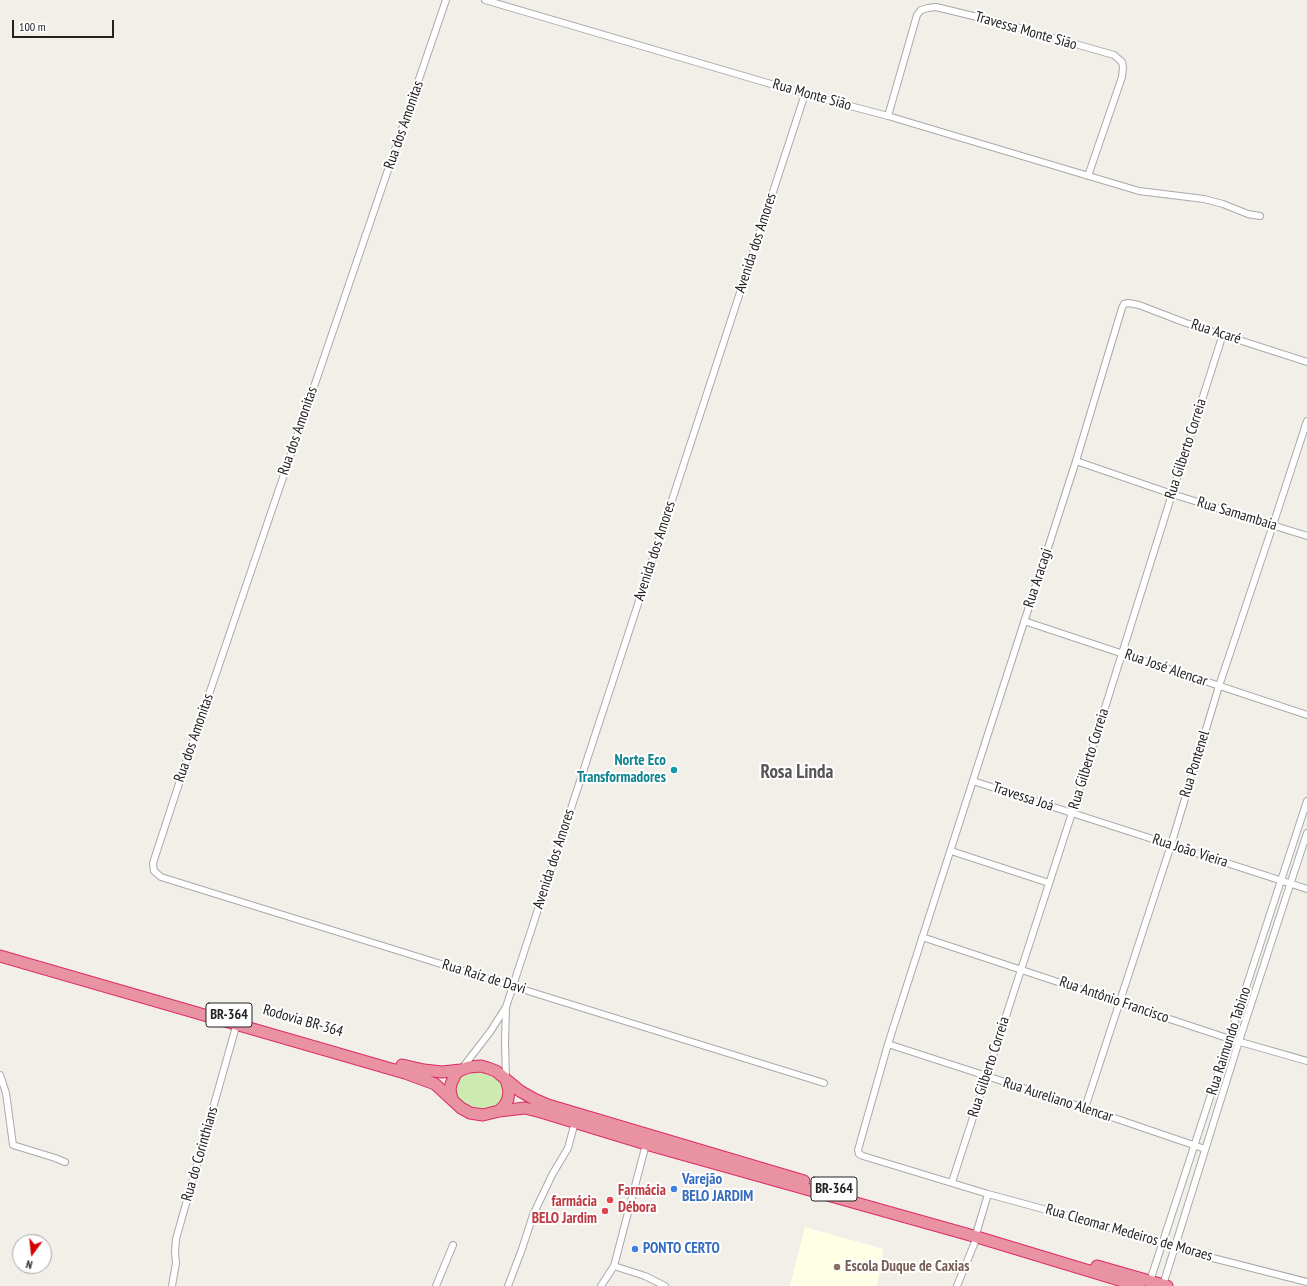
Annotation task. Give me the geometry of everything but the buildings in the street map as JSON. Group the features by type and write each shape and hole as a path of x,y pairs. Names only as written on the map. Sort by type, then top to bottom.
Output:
{"highway":[{"name":"Rodovia BR-364","path":"0,949 400,1065 442,1072 461,1070"},
{"name":"BR-364","path":"0,956 237,1023 405,1073 435,1084 461,1108 470,1113 483,1115 499,1111 525,1108 646,1144 1165,1285"},
{"name":"BR-364","path":"461,1070 469,1067 481,1066 496,1072 534,1099 548,1105 977,1234 1139,1286"},
{"path":"452,1099 450,1090 453,1077 461,1070"},
{"path":"499,1111 508,1099 510,1090 506,1080"}],"street":[{"name":"Rua dos Amonitas","path":"153,863 274,502 446,0"},
{"name":"Rua Monte Sião","path":"485,0 805,94 888,116 1139,191 1204,199 1223,204 1248,214 1260,216"},
{"name":"Travessa Monte Sião","path":"888,116 917,15 921,10 928,8 936,7 998,22 1114,55 1122,62 1122,77 1088,176"},
{"name":"Avenida dos Amores","path":"461,1070 490,1032 506,1007 805,94"},
{"name":"Rua Acaré","path":"1124,304 1128,303 1139,305 1307,362"},
{"name":"Rua Aracagi","path":"951,851 1076,461 1119,314 1124,304"},
{"name":"Rua Gilberto Correia","path":"952,1182 1072,813 1224,334"},
{"name":"Rua Pontenel","path":"1085,1108 1171,845 1219,686 1307,421"},
{"name":"Rua Samambaia","path":"1076,461 1172,494 1307,536"},
{"name":"Rua José Alencar","path":"1024,622 1307,715"},
{"name":"Travessa Joá","path":"973,780 1072,813"},
{"name":"Rua Raimundo Tabino","path":"1150,1281 1307,801"},
{"name":"Rua João Vieira","path":"1072,813 1307,889"},
{"name":"Rua Raimundo Tabino","path":"1165,1285 1175,1246 1205,1149 1307,833"},
{"path":"952,1182 863,1156 858,1153 888,1044 922,937 951,851 1049,883"},
{"name":"Rua Raíz de Davi","path":"153,863 154,871 161,877 824,1083"},
{"name":"Rua Antônio Francisco","path":"922,937 1230,1039 1307,1061"},
{"path":"1252,970 1261,972"},
{"name":"Avenida dos Amores","path":"506,1007 506,1080"},
{"name":"Rua do Corinthians","path":"172,1286 176,1263 175,1252 177,1235 237,1023"},
{"name":"Rua Aureliano Alencar","path":"888,1044 1205,1149"},
{"path":"0,1075 6,1092 13,1144 15,1146 32,1150 65,1162"},
{"path":"508,1286 533,1215 552,1175 568,1148 575,1122"},
{"path":"601,1286 614,1266 646,1144"},
{"name":"Rua Cleomar Medeiros de Moraes","path":"952,1182 988,1194 1080,1218 1162,1243 1307,1282"},
{"path":"957,1286 977,1234 988,1194"},
{"path":"436,1286 453,1245"},
{"path":"614,1266 645,1276 665,1286"}],"shaded area":[{"name":"Escola Duque de Caxias","path":"805,1227 883,1249 877,1286 790,1286"}],"green space":[{"path":"489,1071 504,1082 504,1100 493,1110 475,1110 461,1102 455,1091 460,1075 467,1072"}],"place":[{"name":"Norte Eco Transformadores","path":"674,770"},
{"name":"Varejão BELO JARDIM","path":"674,1189"},
{"name":"Farmácia Débora","path":"610,1200"},
{"name":"farmácia BELO Jardim","path":"605,1211"},
{"name":"PONTO CERTO","path":"635,1249"},
{"name":"Escola Duque de Caxias","path":"837,1267"}],"district":[{"name":"Rosa Linda","path":"797,773"}]}
